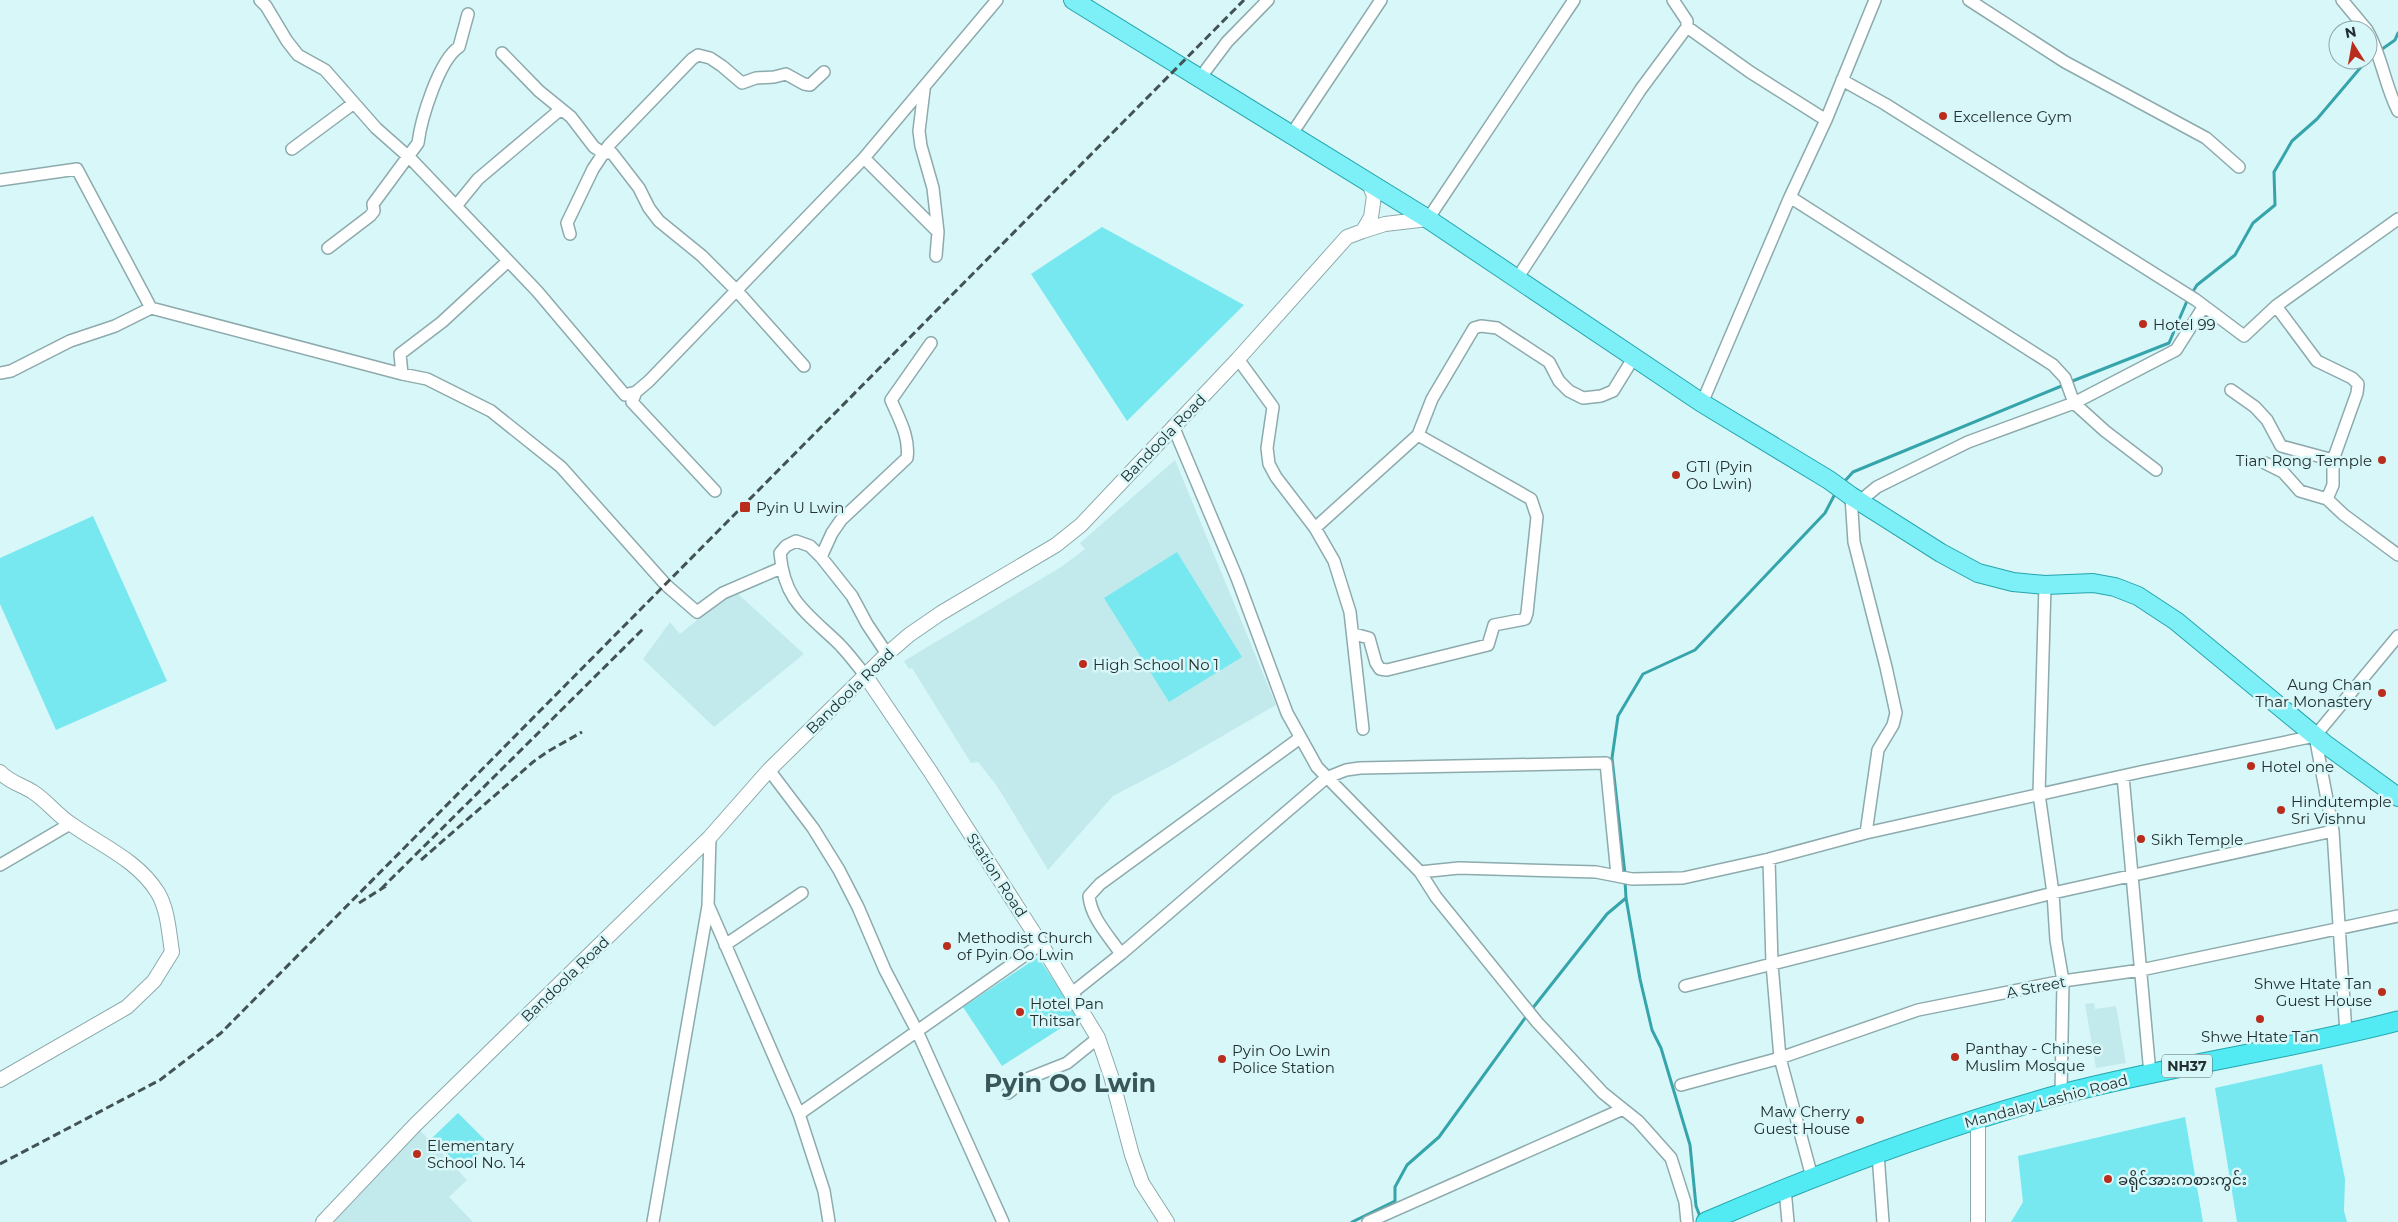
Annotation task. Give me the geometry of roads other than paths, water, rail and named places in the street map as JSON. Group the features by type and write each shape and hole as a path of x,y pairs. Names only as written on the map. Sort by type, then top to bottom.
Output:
{"highway":[{"name":"Mandalay Lashio Road","path":"1712,1221 1812,1177 1943,1130 2061,1094 2346,1034 2398,1021"}],"main road":[{"path":"1073,0 1428,219 1518,277 1702,403 1942,553 1978,573 2013,582 2045,585 2093,583 2115,587 2138,596 2176,621 2315,736 2398,797"}],"street":[{"path":"260,0 266,6 287,41 298,55 325,70 376,128 409,157 537,291 625,395 636,392"},
{"path":"715,491 632,402 636,392 737,291 864,158 924,90 997,0"},
{"path":"1200,78 1226,42 1268,0"},
{"path":"1290,135 1381,0"},
{"path":"1428,219 1574,0"},
{"path":"1518,277 1641,89 1687,27 1684,14 1673,0"},
{"path":"1702,403 1790,196 1826,120 1876,0"},
{"path":"1969,0 2065,62 2206,138 2239,167"},
{"path":"2342,0 2358,20"},
{"path":"328,248 370,216 374,211 373,204 418,143 420,130 435,84 452,52 459,47 468,14"},
{"path":"1687,27 1750,72 1826,120"},
{"path":"502,53 539,91 561,109 594,147 603,153 612,154 624,168 659,221 702,256 737,291 804,366"},
{"path":"570,234 567,223 593,169 603,153 680,70 698,55 716,62 742,83 756,78 786,74 804,84 810,85 824,72"},
{"path":"2378,56 2388,90 2398,111"},
{"path":"1842,80 1885,104 2184,292 2244,336 2276,306 2398,219"},
{"path":"924,90 919,131 921,146 933,188 938,232 936,256"},
{"path":"292,149 354,103"},
{"path":"456,206 478,179 561,109"},
{"path":"864,158 938,232"},
{"path":"0,180 77,169 150,308"},
{"path":"1363,231 1371,217 1374,196 1368,181"},
{"path":"1790,196 2053,366 2066,378 2074,403 2105,432 2156,470"},
{"name":"Bandoola Road","path":"323,1222 422,1118 710,837 769,770 887,654 941,613 1056,544 1081,524 1238,360 1348,237 1384,224 1428,219"},
{"path":"402,374 400,354 442,322 508,260"},
{"path":"1866,833 1878,750 1893,725 1896,713 1854,542 1848,493 1878,487 1968,442 2074,403 2176,350 2200,303"},
{"path":"2276,306 2317,361 2352,378 2358,384 2357,393 2333,460 2334,485 2327,498"},
{"path":"0,373 11,370 70,341 115,326 150,308 427,379 491,411 561,467 666,585 697,612 723,593 781,568"},
{"path":"1315,528 1418,434 1432,399 1474,328 1481,326 1497,328 1549,362 1559,382 1569,391 1583,398 1601,396 1613,391 1634,357"},
{"path":"821,557 832,533 841,520 907,458 909,447 906,435 891,400 931,343"},
{"path":"1238,360 1273,407 1267,448 1269,464 1276,477 1315,528 1334,560 1350,612 1354,634 1363,729"},
{"path":"2231,390 2255,407 2267,420 2281,446 2333,460"},
{"path":"1173,426 1237,578 1287,713 1317,768 1420,872 1436,897 1529,1012 1602,1093 1638,1121 1671,1158 1685,1202 1687,1222"},
{"path":"1354,634 1370,638 1376,663 1380,669 1387,670 1488,645 1494,625 1525,619 1527,613 1537,517 1531,499 1418,434"},
{"path":"2265,464 2283,472 2300,491 2327,498 2344,516 2398,555"},
{"path":"865,675 837,641 811,620 794,599 785,582 781,568 780,552 786,546 796,542 810,546 821,557 852,596 867,624 887,654"},
{"path":"2045,585 2039,794 2053,894 2056,940 2063,981 2061,1094"},
{"path":"1420,872 1459,868 1596,872 1632,879 1683,878 1769,859 1866,833 2039,794 2315,736 2398,636"},
{"name":"Station Road","path":"865,675 930,771 1072,993 1098,1038 1142,1183 1167,1222"},
{"path":"2315,736 2333,831 2341,929 2346,1034"},
{"path":"1121,954 1096,918 1090,906 1089,896 1100,884 1300,738"},
{"path":"1072,993 1121,954 1326,778 1346,770 1360,768 1606,763 1618,875"},
{"path":"769,770 813,828 839,870 885,970 917,1031 1003,1222"},
{"path":"0,772 4,778 33,792 70,824 114,850 143,875 158,893 168,921 172,952 154,981 128,1007 0,1080"},
{"path":"2123,776 2150,1074"},
{"path":"0,865 70,824"},
{"path":"1685,986 2053,894 2333,831"},
{"path":"653,1222 708,906 710,837"},
{"path":"1769,859 1772,964 1780,1058 1812,1177"},
{"path":"725,945 802,894"},
{"path":"708,906 800,1114 824,1191 830,1222"},
{"name":"A Street","path":"1681,1086 1780,1058 1918,1010 2063,981 2141,970 2398,916"},
{"path":"800,1114 1041,944"},
{"path":"1008,1093 1024,1080 1067,1063 1098,1038"},
{"path":"1368,1222 1623,1109"},
{"path":"1978,1120 1978,1222"},
{"path":"1878,1154 1883,1222"},
{"path":"1785,1189 1788,1222"}],"waterway":[{"path":"2378,52 2395,40 2398,33"},
{"path":"2070,382 2169,343 2187,301 2197,285 2235,255 2253,223 2275,205 2274,172 2292,141 2317,119 2359,70"},
{"path":"1843,483 1853,472 2064,385"},
{"path":"1625,874 1612,758 1618,716 1643,674 1695,650 1825,513 1836,492"},
{"path":"1625,881 1626,898 1640,979 1652,1030 1661,1048 1690,1145 1696,1206 1701,1219"},
{"path":"1532,1009 1607,914 1626,898"},
{"path":"1352,1222 1395,1201 1395,1187 1407,1165 1439,1137 1528,1014"}],"railway":[{"path":"0,1164 160,1080 221,1033 1244,0"},
{"path":"381,889 644,628"},
{"path":"421,860 533,762 582,732"},
{"path":"359,903 386,886"}],"place":[{"name":"Excellence Gym","path":"1943,116"},
{"name":"Hotel 99","path":"2143,324"},
{"name":"Tian Rong Temple","path":"2382,460"},
{"name":"GTI (Pyin Oo Lwin)","path":"1676,475"},
{"name":"Pyin U Lwin","path":"745,507"},
{"name":"High School No 1","path":"1083,664"},
{"name":"Aung Chan Thar Monastery","path":"2382,693"},
{"name":"Hotel one","path":"2251,766"},
{"name":"Hindutemple Sri Vishnu","path":"2281,810"},
{"name":"Sikh Temple","path":"2141,839"},
{"name":"Methodist Church of Pyin Oo Lwin","path":"947,946"},
{"name":"Shwe Htate Tan Guest House","path":"2382,992"},
{"name":"Hotel Pan Thitsar","path":"1020,1012"},
{"name":"Shwe Htate Tan","path":"2260,1019"},
{"name":"Panthay - Chinese Muslim Mosque","path":"1955,1057"},
{"name":"Pyin Oo Lwin Police Station","path":"1222,1059"},
{"name":"Maw Cherry Guest House","path":"1860,1120"},
{"name":"Elementary School No. 14","path":"417,1154"},
{"name":"ခရိုင်အားကစားကွင်း","path":"2108,1179"}],"district":[{"name":"Pyin Oo Lwin","path":"1070,1083"}]}
